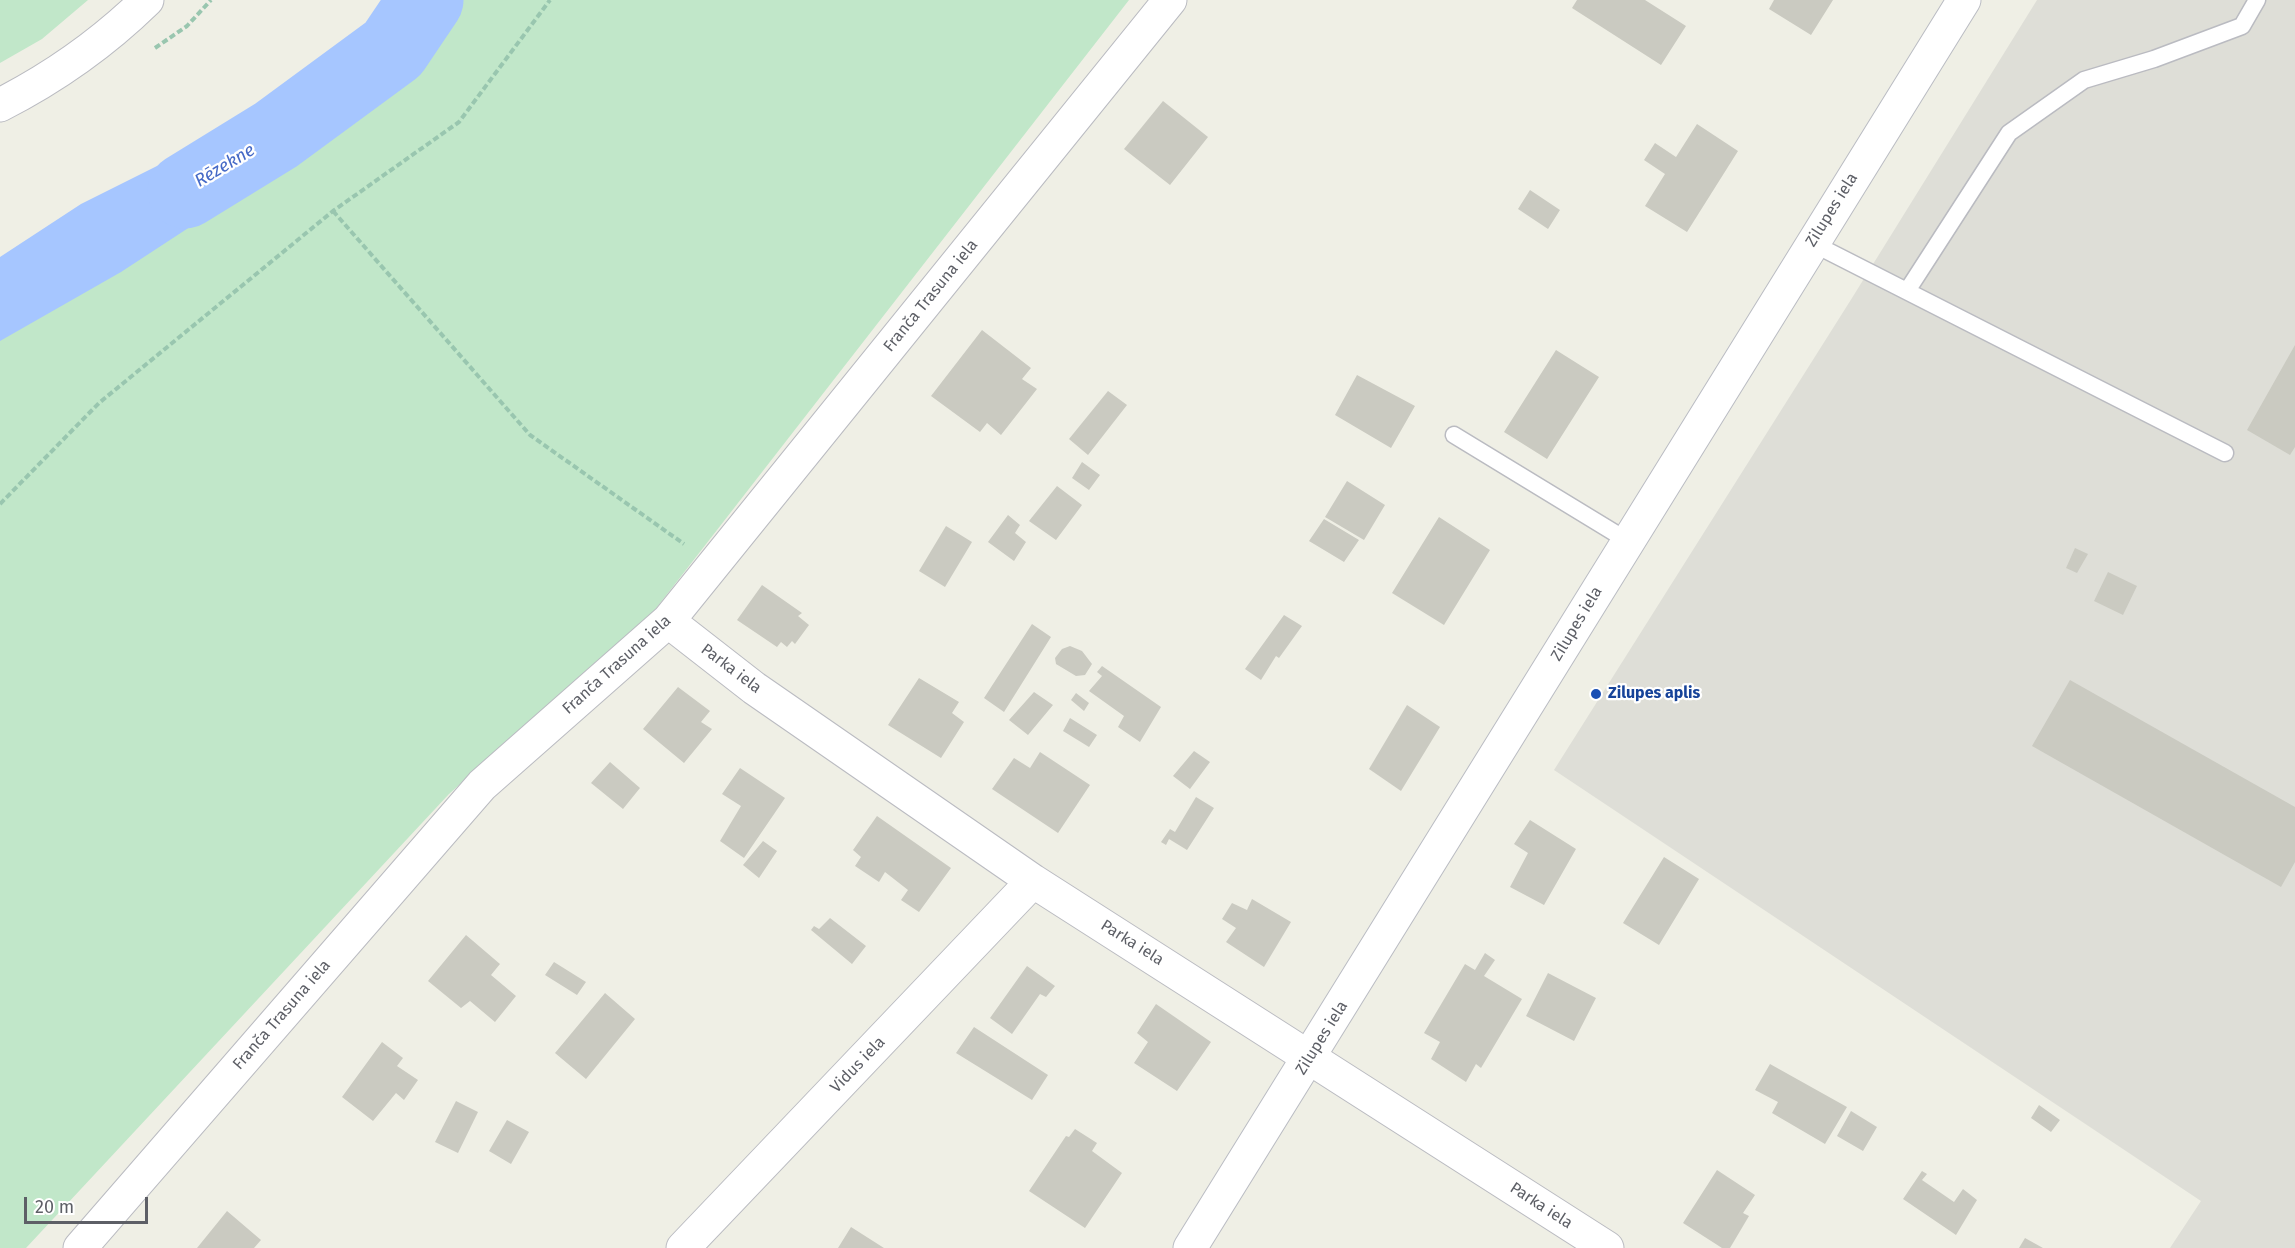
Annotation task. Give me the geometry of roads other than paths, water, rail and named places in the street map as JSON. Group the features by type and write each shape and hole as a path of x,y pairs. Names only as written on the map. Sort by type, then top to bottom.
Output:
{"street":[{"path":"0,105 68,66 111,35 147,0"},
{"name":"Franča Trasuna iela","path":"80,1248 482,785 668,621 1170,0"},
{"name":"Zilupes iela","path":"1190,1248 1964,0"},
{"name":"Parka iela","path":"668,621 754,688 1033,881 1607,1248"},
{"name":"Vidus iela","path":"683,1248 1033,881"}],"lane":[{"path":"1907,291 2009,133 2084,80 2154,59 2242,26 2258,0"},
{"path":"1812,243 2224,453"},
{"path":"1454,435 1628,541"}],"water":[{"path":"273,100 274,172 121,272 0,341 0,257 81,204 177,156"}],"waterway":[{"name":"Rēzekne","path":"185,191 276,135 393,49 426,0"}],"place":[{"name":"Zilupes aplis","path":"1596,694"}]}
